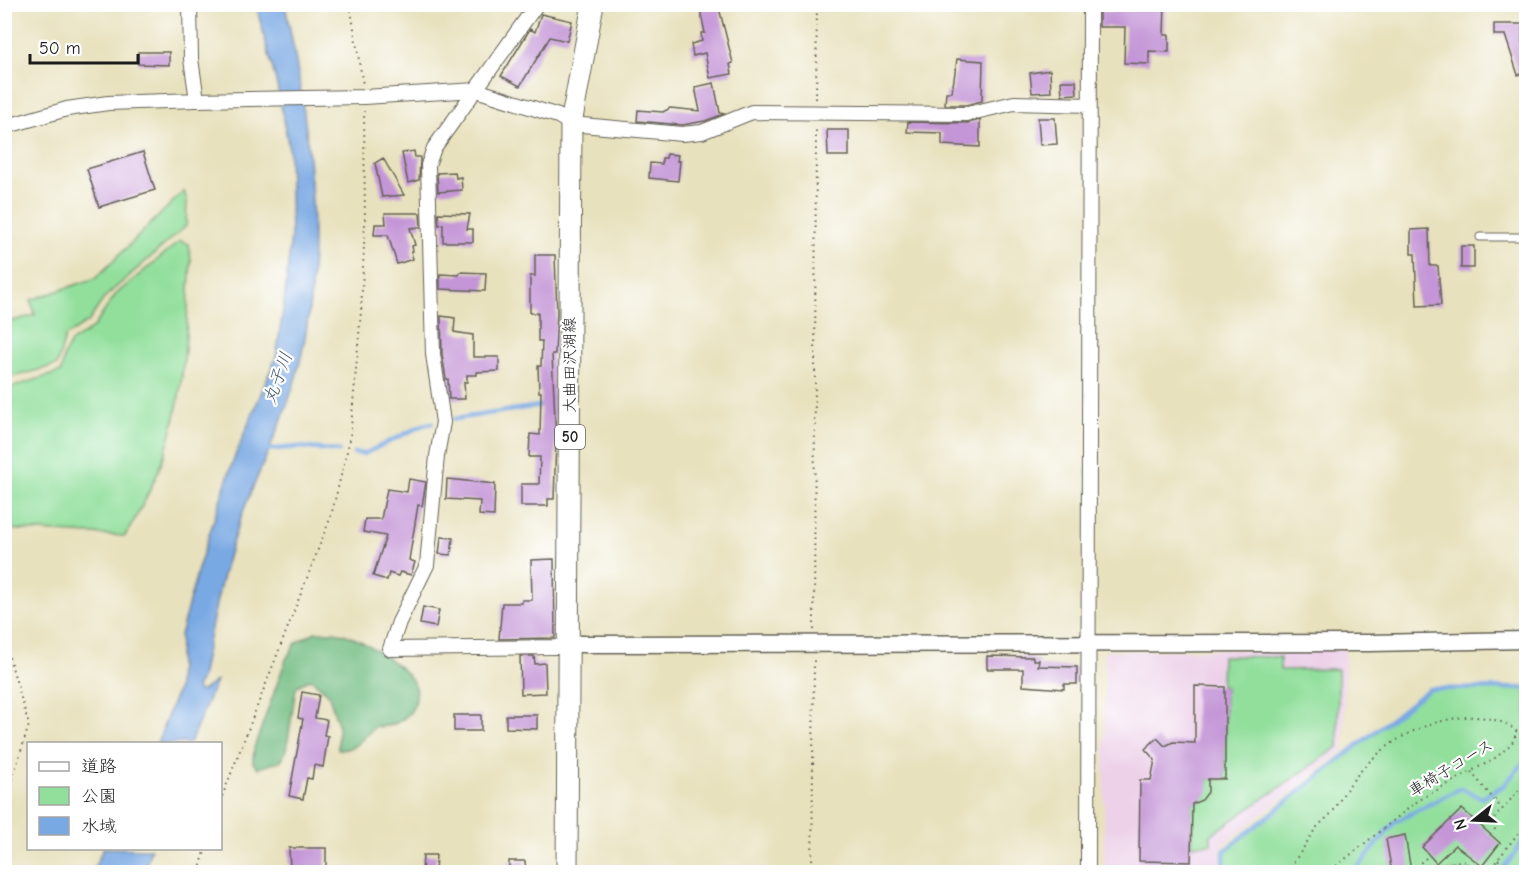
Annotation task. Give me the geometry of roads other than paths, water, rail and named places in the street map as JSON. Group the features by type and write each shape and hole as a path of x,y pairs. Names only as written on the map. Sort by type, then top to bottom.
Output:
{"main road":[{"name":"大曲田沢湖線","path":"567,873 571,124 594,4"}],"street":[{"path":"190,4 191,59 197,100"},
{"path":"537,4 434,148 428,165 433,354 443,422 437,456 427,565 399,622 390,649 556,647 569,644 1090,644 1527,640"},
{"path":"1088,873 1090,4"},
{"path":"4,127 67,109 108,103 359,97 476,90 558,116 571,124 682,134 702,132 752,112 967,114 1014,103 1090,105"}],"lane":[{"path":"1480,237 1527,237"}],"water":[{"name":"丸子川","path":"256,5 285,5 301,95 312,191 311,288 306,334 291,394 243,512 229,553 218,594 201,679 196,687 200,692 216,681 190,742 158,742 178,688 180,635 198,569 233,461 276,357 291,235 289,149 277,85"},
{"path":"102,850 151,850 144,872 92,872"}],"waterway":[{"path":"455,419 545,405"},
{"path":"354,453 364,454 423,425 432,423"},
{"path":"264,450 299,447 339,451"},
{"path":"1224,872 1224,851 1429,689 1526,688"},
{"path":"1354,872 1395,822 1461,788 1482,798 1504,785 1526,760"},
{"path":"1501,872 1526,838"}]}
